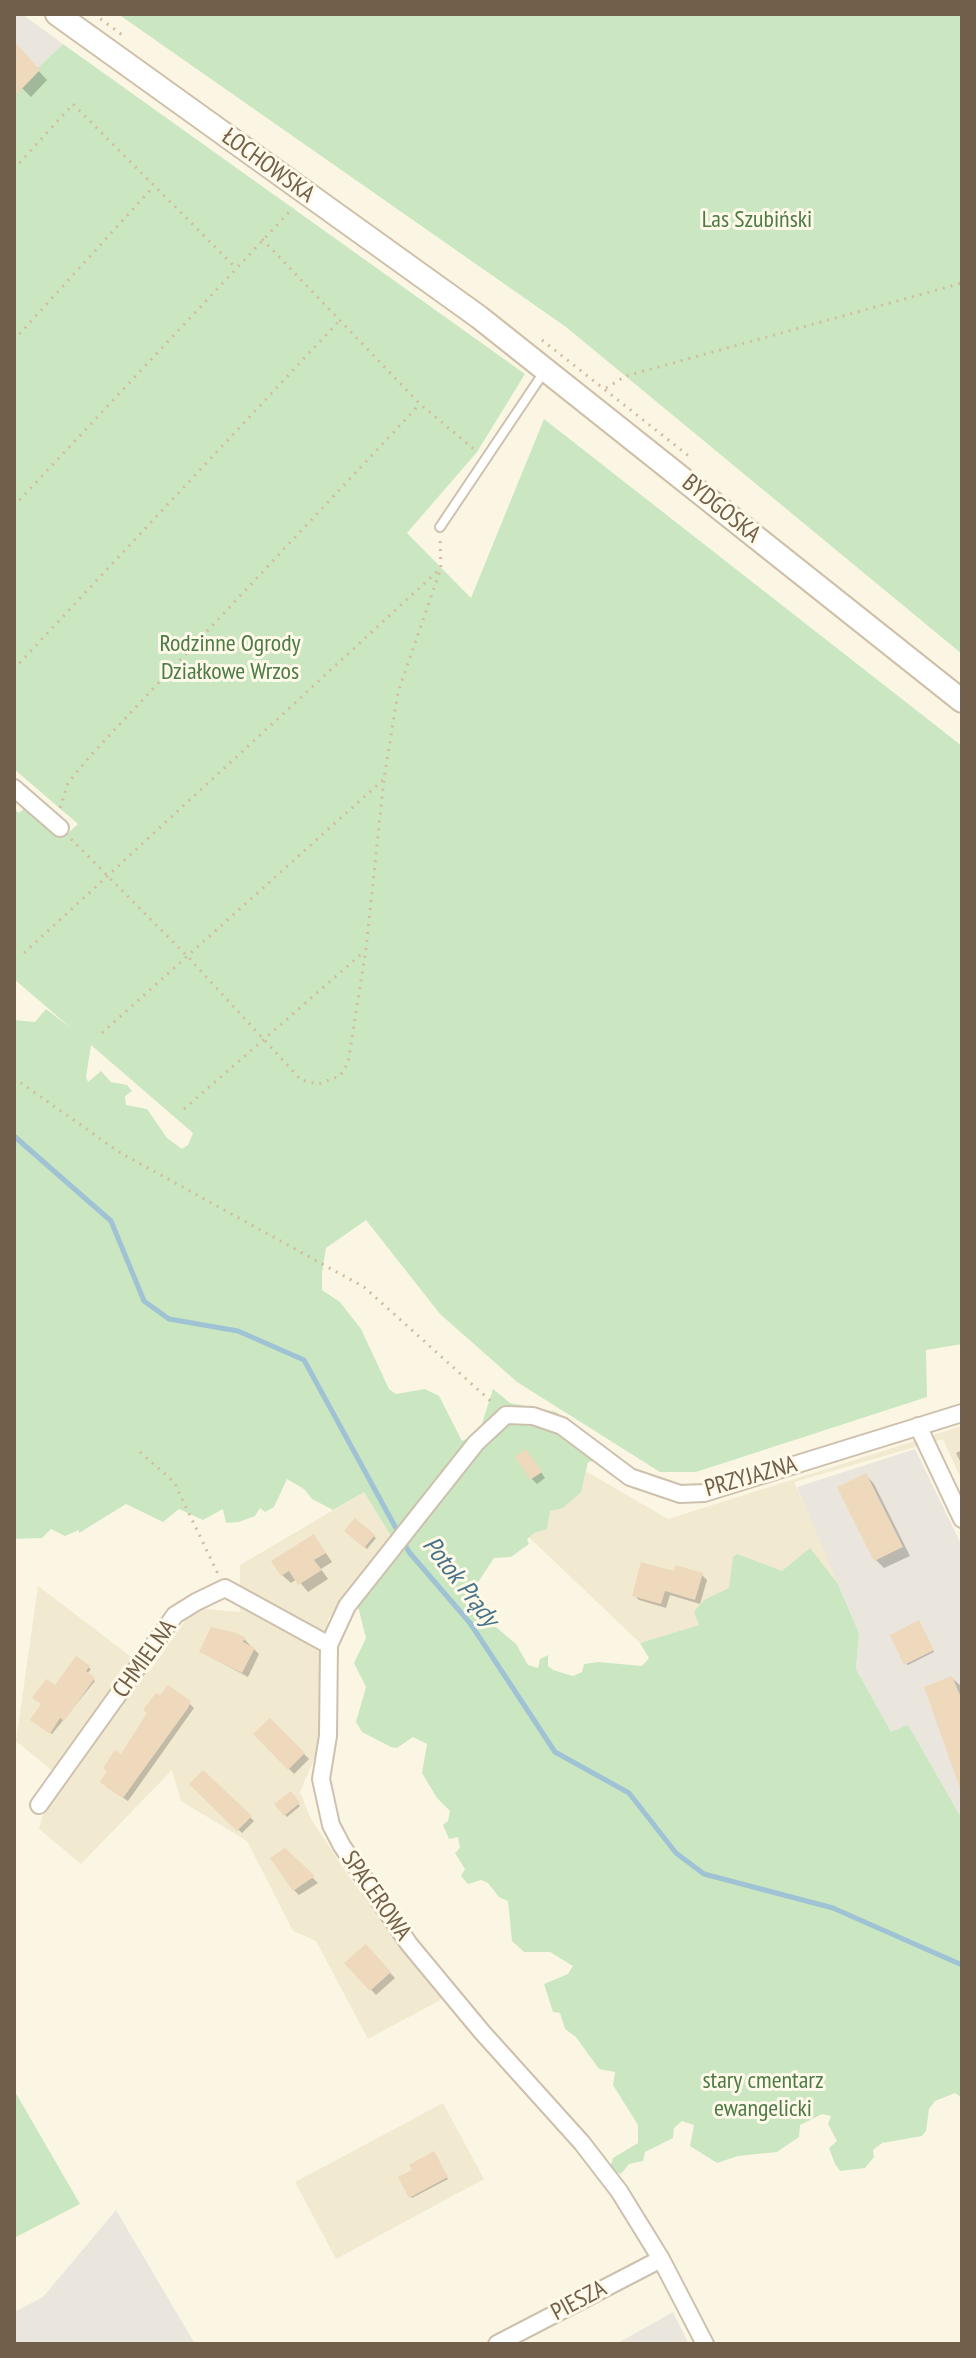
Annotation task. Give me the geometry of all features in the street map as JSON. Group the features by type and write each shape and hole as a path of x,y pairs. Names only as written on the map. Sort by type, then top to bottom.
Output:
{"main road":[{"name":"ŁOCHOWSKA","path":"57,14 479,317"},
{"name":"BYDGOSKA","path":"479,317 962,701"}],"street":[{"path":"14,788 58,826"},
{"name":"PRZYJAZNA","path":"506,1415 533,1416 562,1426 630,1477 680,1494 704,1493 962,1413"},
{"name":"SPACEROWA","path":"506,1415 476,1443 347,1606 329,1645 328,1736 321,1779 331,1825 342,1846 409,1944 533,2092 582,2143 619,2191 661,2259 705,2344"},
{"path":"918,1426 962,1519"},
{"path":"225,1588 329,1645"},
{"name":"CHMIELNA","path":"39,1805 175,1615 225,1588"},
{"name":"PIESZA","path":"497,2344 661,2259"}],"lane":[{"path":"440,527 546,368"}],"path":[{"path":"14,169 73,104 235,267"},
{"path":"14,340 153,187"},
{"path":"14,506 305,192"},
{"path":"262,239 420,404 487,459"},
{"path":"588,403 626,376 962,283"},
{"path":"14,669 340,320"},
{"path":"420,404 90,756 68,783 58,826 189,958 301,1080 318,1084 340,1076 348,1063 366,949 384,779 398,692 441,568 440,527"},
{"path":"24,953 441,568"},
{"path":"102,1033 189,958 384,779"},
{"path":"184,1109 366,949"},
{"path":"14,1078 119,1152 364,1287 506,1415"},
{"path":"140,1452 174,1482 225,1588"}],"shaded area":[{"path":"14,14 22,14 63,44 14,90"},
{"path":"962,1426 962,1481 943,1439 794,1482 841,1583 640,1643 472,1483 512,1428 668,1519"},
{"path":"915,1449 962,1546 962,1819 908,1726 891,1733 856,1669 859,1633 797,1487"},
{"path":"364,1492 394,1541 328,1619 318,1750 300,1792 311,1819 354,1884 446,1997 368,2039 316,1941 293,1931 247,1841 181,1801 172,1770 81,1864 39,1829 54,1772 16,1741 38,1586 150,1671 194,1608 240,1612 240,1565"},
{"path":"443,2103 484,2179 336,2259 295,2182"},
{"path":"116,2210 195,2344 14,2344 14,2312 43,2297"},
{"path":"673,2312 689,2344 616,2344"}],"green space":[{"name":"Las Szubiński","path":"118,14 962,14 962,654 566,327"},
{"path":"63,44 525,374 477,452 407,533 471,598 544,419 962,746 962,1344 926,1350 927,1397 696,1472 660,1472 517,1382 440,1314 366,1220 326,1248 322,1273 322,1290 340,1302 361,1329 389,1389 396,1394 425,1389 439,1396 462,1441 479,1433 493,1389 510,1403 556,1412 603,1446 600,1460 588,1462 581,1492 563,1508 550,1511 547,1529 534,1533 527,1539 529,1544 511,1557 494,1558 471,1593 483,1616 516,1644 528,1665 538,1668 540,1659 548,1655 548,1666 573,1676 582,1672 584,1664 598,1662 642,1666 649,1658 640,1643 699,1625 694,1612 704,1600 729,1588 733,1557 737,1554 782,1571 810,1548 838,1584 859,1633 856,1669 891,1732 908,1725 962,1819 962,2098 955,2093 935,2101 929,2109 926,2131 922,2136 882,2143 873,2150 874,2157 865,2168 840,2171 829,2148 837,2141 828,2124 831,2116 822,2114 800,2125 799,2137 777,2152 738,2156 717,2163 690,2146 694,2125 682,2121 674,2128 673,2138 645,2152 643,2161 629,2164 621,2174 615,2172 611,2165 613,2158 638,2143 638,2125 613,2085 615,2072 599,2069 576,2037 565,2029 560,2013 553,2012 544,1984 568,1974 573,1966 550,1952 524,1952 512,1941 508,1901 499,1897 488,1883 481,1880 468,1884 461,1876 465,1869 455,1853 460,1848 458,1837 449,1839 443,1825 448,1821 450,1811 437,1798 422,1773 427,1744 413,1737 397,1748 391,1747 362,1732 356,1722 366,1687 354,1663 366,1638 357,1603 394,1541 364,1492 333,1510 312,1499 304,1489 287,1479 274,1507 265,1512 260,1508 255,1516 239,1522 226,1523 223,1509 203,1520 179,1509 163,1522 126,1504 79,1533 79,1530 65,1536 51,1529 42,1538 14,1539 14,1020 35,1022 46,1009 71,1028 14,979 14,809 19,813 27,806 65,836 78,824 14,769 14,90","holes":["91,1045 193,1133 188,1145 182,1149 167,1138 147,1109 126,1105 125,1096 132,1091 127,1085 111,1082 101,1071 88,1082"]},
{"path":"14,2090 80,2204 14,2238"}],"building":[{"path":"14,41 40,70 14,97"},
{"path":"526,1449 542,1472 530,1480 515,1457"},
{"path":"866,1473 903,1547 874,1561 837,1487"},
{"path":"355,1518 375,1535 364,1548 344,1531"},
{"path":"314,1534 326,1553 314,1560 322,1570 298,1585 289,1571 281,1576 271,1561"},
{"path":"641,1562 674,1571 675,1565 703,1573 695,1600 665,1591 661,1604 632,1596"},
{"path":"919,1620 934,1650 904,1665 890,1635"},
{"path":"211,1627 245,1637 243,1642 255,1648 242,1673 199,1652"},
{"path":"76,1656 90,1666 86,1671 95,1678 64,1721 60,1718 50,1734 30,1720 41,1704 32,1698 46,1679 55,1685"},
{"path":"952,1676 962,1700 961,1791 924,1687"},
{"path":"168,1685 191,1701 123,1798 100,1782 107,1771 103,1768 115,1750 121,1754 147,1713 143,1710 156,1693 160,1695"},
{"path":"270,1718 305,1753 288,1770 253,1734"},
{"path":"203,1770 252,1816 237,1831 189,1784"},
{"path":"291,1791 300,1803 284,1816 274,1804"},
{"path":"285,1848 315,1876 293,1891 270,1858"},
{"path":"366,1944 391,1972 370,1991 344,1963"},
{"path":"434,2151 448,2177 409,2198 398,2177 412,2170 409,2165"}],"waterway":[{"name":"Potok Prądy","path":"14,1136 111,1221 144,1301 169,1319 238,1331 304,1360 409,1552 470,1623 555,1752 629,1793 676,1853 704,1874 833,1908 962,1965"}],"park label":[{"name":"Rodzinne Ogrody Działkowe Wrzos","path":"230,658"},
{"name":"stary cmentarz ewangelicki","path":"763,2095"}]}
